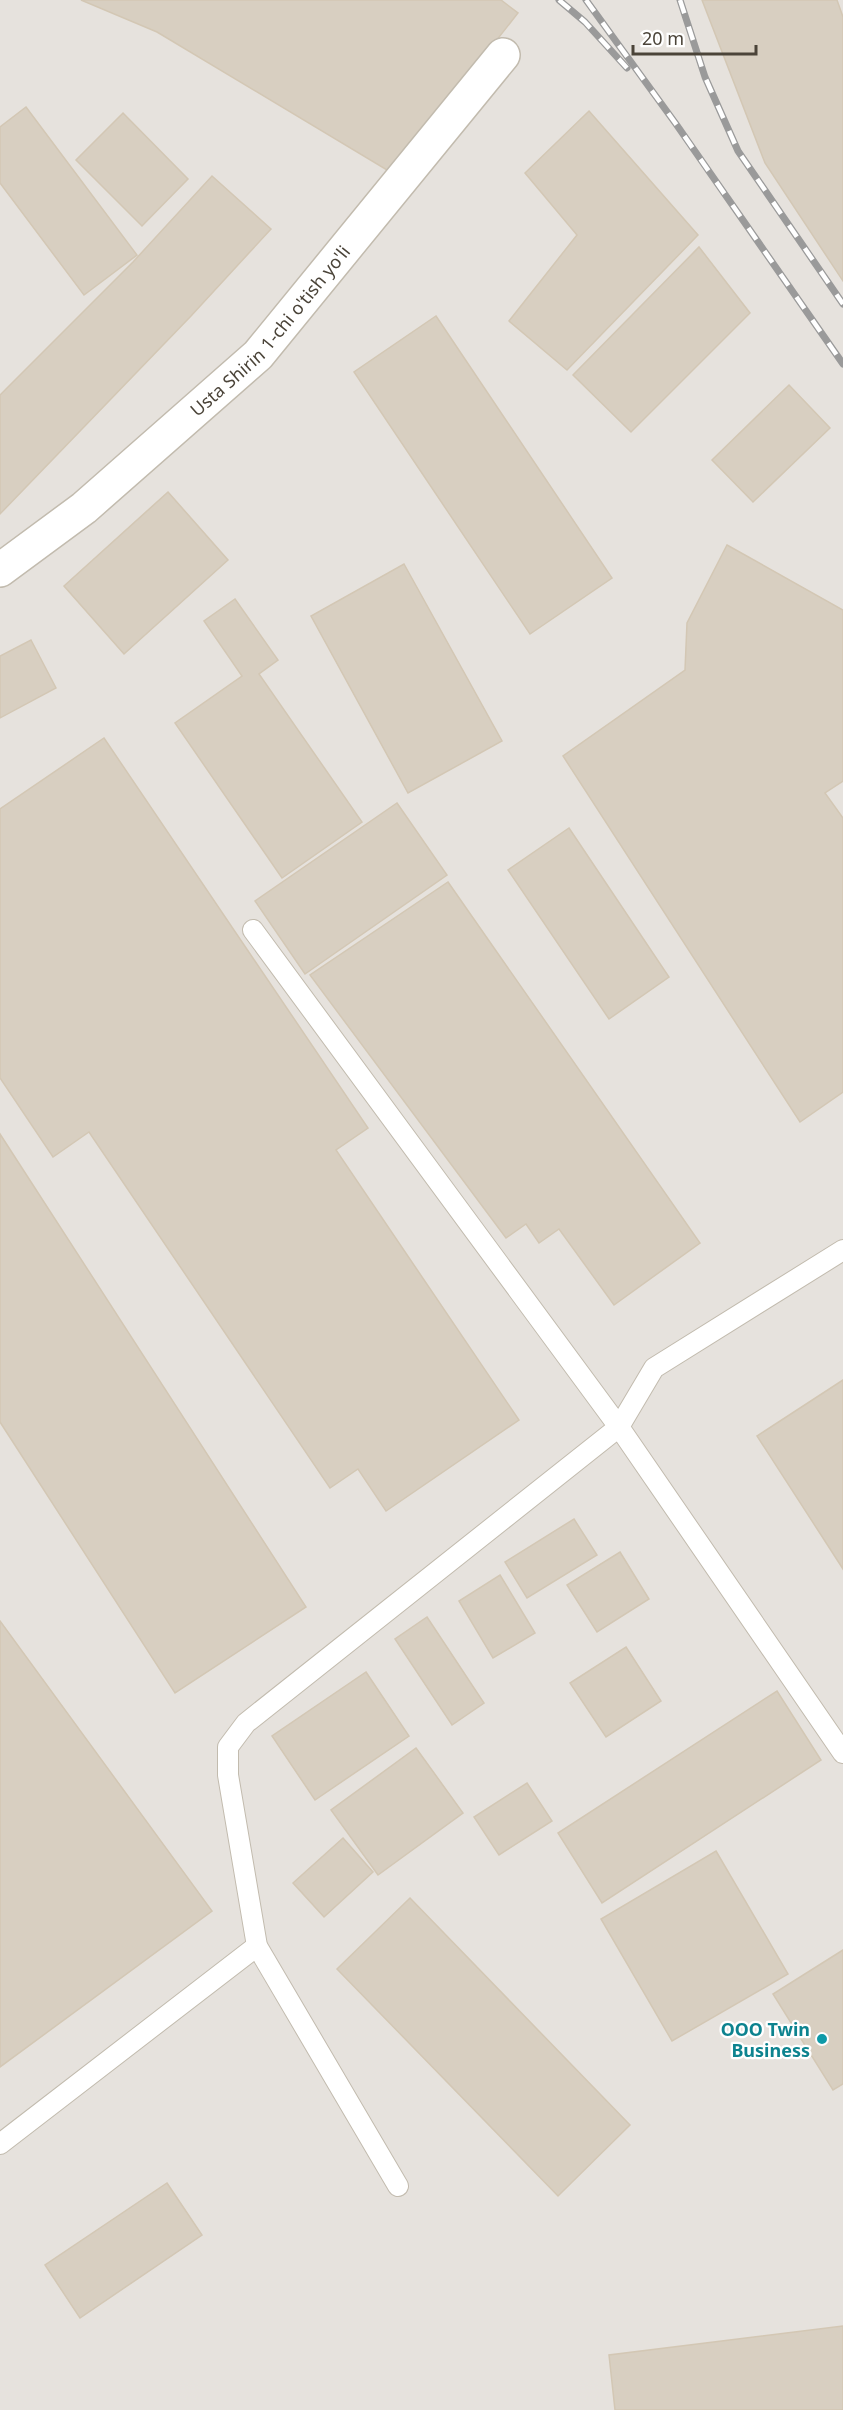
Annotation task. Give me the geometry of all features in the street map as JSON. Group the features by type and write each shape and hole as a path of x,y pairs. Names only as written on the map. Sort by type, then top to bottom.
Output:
{"street":[{"name":"Usta Shirin 1-chi o'tish yo'li","path":"0,570 84,508 258,355 503,55"}],"lane":[{"path":"254,930 619,1427 843,1753"},
{"path":"398,2186 257,1946 228,1774 228,1747 246,1723 619,1427 654,1368 843,1250"},
{"path":"0,2144 257,1946"}],"shaded area":[{"path":"0,0 843,0 843,2410 0,2410"}],"building":[{"path":"81,0 501,0 518,13 392,173 157,32"},
{"path":"702,0 837,0 843,17 843,281 765,163"},
{"path":"26,107 137,255 84,295 0,183 0,127"},
{"path":"589,111 698,235 567,370 509,321 577,235 525,173"},
{"path":"123,113 188,179 142,226 76,160"},
{"path":"212,176 271,229 191,316 0,514 0,395 133,262"},
{"path":"699,247 750,313 631,432 573,375"},
{"path":"436,316 612,578 530,634 354,372"},
{"path":"789,385 830,428 753,502 712,460"},
{"path":"168,492 228,560 124,654 64,586"},
{"path":"727,545 843,610 843,781 825,793 843,818 843,1092 800,1122 563,756 685,670 687,623"},
{"path":"404,564 502,741 408,793 311,616"},
{"path":"235,599 278,660 259,674 362,822 282,878 175,723 242,676 204,621"},
{"path":"31,640 56,688 0,718 0,656"},
{"path":"104,738 368,1128 336,1150 519,1420 386,1511 358,1469 330,1488 89,1132 53,1157 0,1078 0,809"},
{"path":"397,803 447,875 305,974 255,901"},
{"path":"569,828 669,977 609,1019 508,870"},
{"path":"448,882 700,1243 614,1305 559,1229 539,1243 526,1224 506,1238 310,975"},
{"path":"0,1134 306,1607 175,1693 0,1422"},
{"path":"843,1380 843,1569 757,1436"},
{"path":"574,1519 597,1555 527,1598 505,1562"},
{"path":"620,1552 649,1599 597,1632 567,1585"},
{"path":"500,1575 535,1633 493,1658 459,1601"},
{"path":"427,1617 484,1703 452,1725 395,1639"},
{"path":"0,1621 212,1911 0,2067"},
{"path":"626,1647 661,1701 606,1737 570,1683"},
{"path":"366,1672 409,1736 315,1800 272,1736"},
{"path":"777,1691 821,1760 602,1903 558,1833"},
{"path":"416,1748 463,1813 378,1875 331,1810"},
{"path":"527,1783 552,1821 499,1855 474,1817"},
{"path":"343,1838 373,1872 324,1917 293,1883"},
{"path":"716,1851 788,1974 672,2041 601,1919"},
{"path":"410,1898 630,2125 558,2196 337,1969"},
{"name":"ООО Twin Business","path":"843,1950 843,2084 833,2090 773,1994"},
{"path":"167,2183 202,2235 80,2318 45,2265"},
{"path":"843,2326 843,2410 615,2410 609,2355"}],"railway":[{"path":"559,0 585,22 627,68"},
{"path":"586,0 676,124 843,364"},
{"path":"680,0 705,77 738,151 843,304"}],"place":[{"name":"ООО Twin Business","path":"822,2039"}]}
